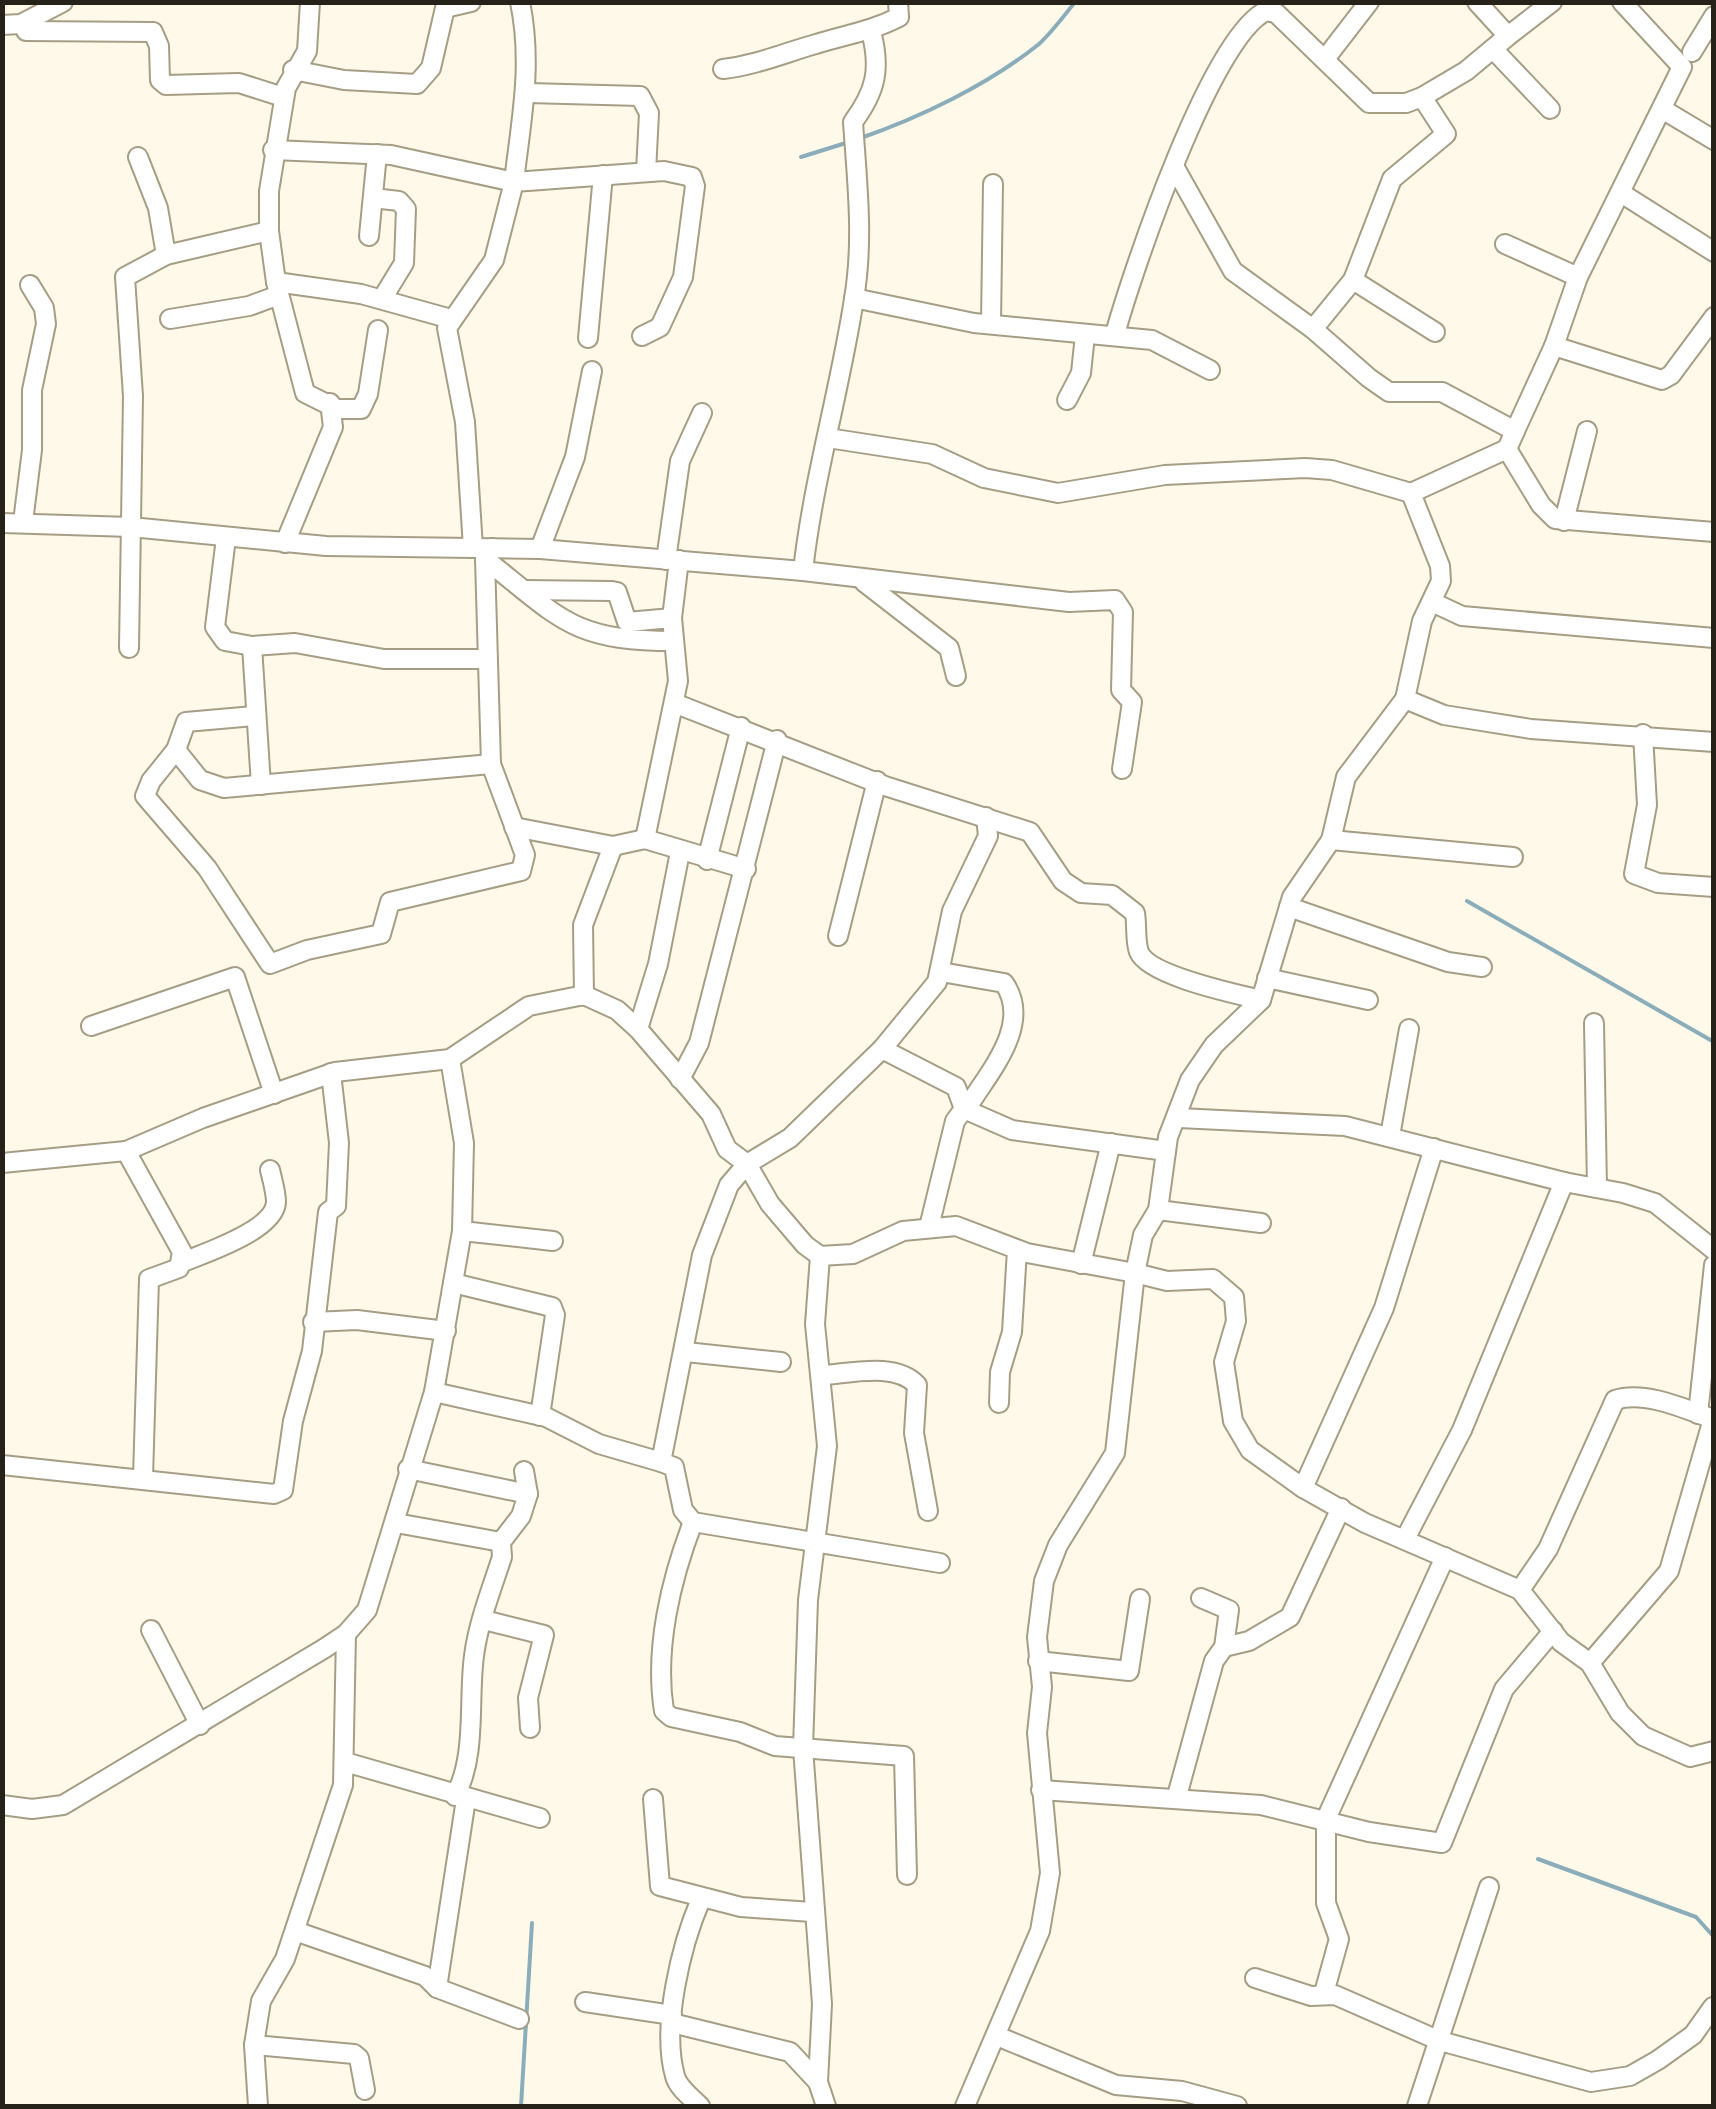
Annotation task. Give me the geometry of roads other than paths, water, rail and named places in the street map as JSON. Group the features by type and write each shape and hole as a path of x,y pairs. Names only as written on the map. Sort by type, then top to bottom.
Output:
{"street":[{"path":"2,25 21,24 62,2"},
{"path":"310,2 306,50 293,70 283,98 273,150 269,231 278,288 305,393 337,408 361,408 368,394 378,330"},
{"path":"293,70 344,80 417,84 431,68 444,8 471,2"},
{"path":"91,1026 317,947 381,934 390,902 521,870 525,855 491,764 484,552 465,422 447,338 451,320 494,260 514,182 528,93 528,44 520,2"},
{"path":"723,69 764,64 815,44 870,31 899,17 898,2"},
{"path":"1325,59 1369,2"},
{"path":"1477,2 1508,36"},
{"path":"1115,334 1132,274 1175,168 1224,60 1256,16 1266,11 1276,13 1369,103 1406,103 1422,97 1493,49 1552,2"},
{"path":"1622,2 1687,59 1714,56"},
{"path":"828,438 932,454 984,478 1058,493 1165,475 1305,468 1332,470 1411,493 1507,449 1554,346 1578,276 1687,59 1714,16"},
{"path":"26,31 152,32 159,46 160,80 166,86 239,83 283,98"},
{"path":"803,571 854,298 861,205 853,122 870,101 879,62 870,31"},
{"path":"1493,49 1550,109"},
{"path":"528,93 640,96 648,112 646,172"},
{"path":"1313,329 1353,280 1392,179 1446,134 1422,97"},
{"path":"1662,109 1714,140"},
{"path":"273,150 377,154 514,182 646,172 687,174 695,186 682,278 660,327 642,336"},
{"path":"369,236 377,154"},
{"path":"138,158 158,208 166,255"},
{"path":"1175,168 1232,271 1313,329 1384,389 1442,392 1516,431"},
{"path":"588,338 603,174"},
{"path":"991,324 993,184"},
{"path":"1621,193 1714,252"},
{"path":"373,198 399,201 406,208 404,263 382,299"},
{"path":"129,648 133,384 122,286 130,272 166,255 269,231"},
{"path":"1505,244 1578,276"},
{"path":"1353,280 1435,332"},
{"path":"23,522 32,450 32,390 46,324 44,308 30,285"},
{"path":"170,319 249,306 278,288 382,299 451,320"},
{"path":"854,298 949,320 1085,335 1115,334 1167,344 1210,370"},
{"path":"1554,346 1662,380 1671,375 1714,317"},
{"path":"1067,400 1081,373 1085,335"},
{"path":"540,549 575,456 592,371"},
{"path":"285,543 333,426 330,403"},
{"path":"645,839 678,668 672,618 680,461 702,413"},
{"path":"1564,521 1587,430"},
{"path":"1507,449 1541,505 1564,521 1714,532"},
{"path":"965,2106 1040,1931 1050,1873 1041,1790 1037,1636 1049,1563 1116,1453 1143,1236 1158,1210 1166,1151 1199,1064 1262,1000 1289,907 1331,840 1336,805 1350,769 1405,699 1422,621 1441,581 1440,566 1411,493"},
{"path":"2,523 131,527 285,543 484,552 540,549 803,571 863,582 1070,602 1119,602 1121,690 1132,702 1122,769"},
{"path":"226,538 216,632 224,641 252,646 295,643 384,659 488,659"},
{"path":"484,552 523,590 575,629 620,640 674,641"},
{"path":"863,582 949,648 956,676"},
{"path":"523,590 612,591 617,592 626,622 672,618"},
{"path":"1432,602 1462,616 1714,638"},
{"path":"252,646 261,785"},
{"path":"1405,699 1444,715 1531,729 1644,734 1714,742"},
{"path":"674,704 877,782 1030,832 1050,867 1080,893 1112,895 1135,913 1139,952 1148,961 1199,984 1262,1000"},
{"path":"254,716 186,722 176,750 151,781 145,796 227,895 270,964"},
{"path":"707,860 741,727"},
{"path":"1644,734 1648,805 1634,874 1658,883 1714,887"},
{"path":"680,1080 699,1043 776,740"},
{"path":"176,750 200,780 215,786 491,764"},
{"path":"838,936 877,782"},
{"path":"661,1462 708,1238 728,1185 747,1164 790,1138 882,1049 941,972 942,944 952,911 988,836 986,817"},
{"path":"514,827 613,846 645,839 707,860 746,868"},
{"path":"1331,840 1513,857"},
{"path":"584,994 586,912 613,846"},
{"path":"638,1029 658,964 680,852"},
{"path":"1289,907 1448,962 1482,967"},
{"path":"929,1227 956,1121 997,1066 1015,1014 1004,983 941,972"},
{"path":"235,976 274,1094"},
{"path":"1267,978 1368,1000"},
{"path":"2,1164 126,1151 331,1073 450,1060 529,1006 584,994 617,1010 638,1029 711,1114 727,1149 747,1164 770,1204 804,1245 820,1256 853,1254 903,1231 929,1227 974,1231 1018,1250 1167,1281 1213,1278 1234,1296 1236,1321 1224,1362 1233,1421 1250,1450 1303,1488 1341,1508 1520,1590 1553,1630 1590,1663 1620,1713 1643,1736 1690,1756 1714,1750"},
{"path":"1594,1023 1597,1188"},
{"path":"1390,1136 1409,1029"},
{"path":"882,1049 956,1087 966,1109 1012,1130 1166,1151"},
{"path":"2,1805 32,1809 63,1805 346,1634 367,1610 434,1392 462,1231 464,1143 450,1060"},
{"path":"2,1466 280,1493 293,1421 312,1351 328,1212 336,1206 340,1184 331,1073"},
{"path":"1178,1118 1308,1122 1390,1136 1655,1203 1714,1250"},
{"path":"1081,1264 1110,1143"},
{"path":"1303,1488 1377,1326 1434,1148"},
{"path":"126,1151 182,1252 180,1268 149,1279 143,1477"},
{"path":"182,1262 234,1242 271,1214 276,1205 270,1170"},
{"path":"1404,1538 1462,1430 1564,1182"},
{"path":"1158,1210 1260,1223"},
{"path":"462,1231 553,1241"},
{"path":"999,1403 1000,1372 1012,1332 1018,1250"},
{"path":"818,2082 824,2043 803,1748 808,1600 827,1446 815,1324 820,1256"},
{"path":"1698,1414 1708,1392 1714,1264"},
{"path":"453,1283 552,1307 556,1316 540,1416"},
{"path":"313,1322 357,1320 446,1330"},
{"path":"686,1352 781,1362"},
{"path":"823,1375 888,1372 904,1374 917,1385 914,1433 928,1511"},
{"path":"434,1392 540,1416 581,1431 599,1444 674,1467 683,1510 693,1522 940,1563"},
{"path":"1520,1590 1548,1549 1616,1400 1626,1396 1667,1404 1713,1419 1669,1571 1590,1663"},
{"path":"408,1469 528,1494"},
{"path":"437,1988 470,1720 474,1652 502,1557 501,1542 521,1516 528,1494 524,1470"},
{"path":"1224,1647 1249,1641 1290,1617 1341,1508"},
{"path":"693,1522 680,1555 665,1627 664,1710 670,1717 748,1734 775,1746 904,1756 906,1875"},
{"path":"396,1523 501,1542"},
{"path":"1324,1992 1339,1940 1326,1903 1326,1819 1445,1557"},
{"path":"1177,1796 1214,1661 1224,1647 1228,1610 1201,1598"},
{"path":"1038,1661 1129,1670 1140,1599"},
{"path":"484,1620 542,1631 528,1698 530,1728"},
{"path":"151,1630 200,1725"},
{"path":"1041,1790 1177,1796 1261,1805 1442,1844 1504,1689 1553,1630"},
{"path":"258,2106 254,2045 261,2001 295,1930 339,1804 345,1762 346,1634"},
{"path":"345,1762 540,1818"},
{"path":"653,1799 660,1886 700,1899 812,1912"},
{"path":"1417,2106 1489,1888"},
{"path":"700,1899 691,1922 672,2019 675,2078 700,2106"},
{"path":"295,1930 425,1976 437,1988 519,2019"},
{"path":"1255,1978 1311,1996 1324,1992 1440,2040 1592,2082 1614,2081 1658,2060 1693,2035 1713,2007"},
{"path":"586,2002 672,2019 790,2052 818,2082 826,2106"},
{"path":"997,2036 1116,2085 1182,2091 1237,2106"},
{"path":"254,2045 354,2054 360,2058 365,2090"}],"waterway":[{"path":"858,139 929,111 998,73 1039,44 1075,2"},
{"path":"801,157 849,142"},
{"path":"1467,901 1714,1042"},
{"path":"1538,1859 1696,1917 1714,1937"},
{"path":"521,2106 532,1923"}]}
